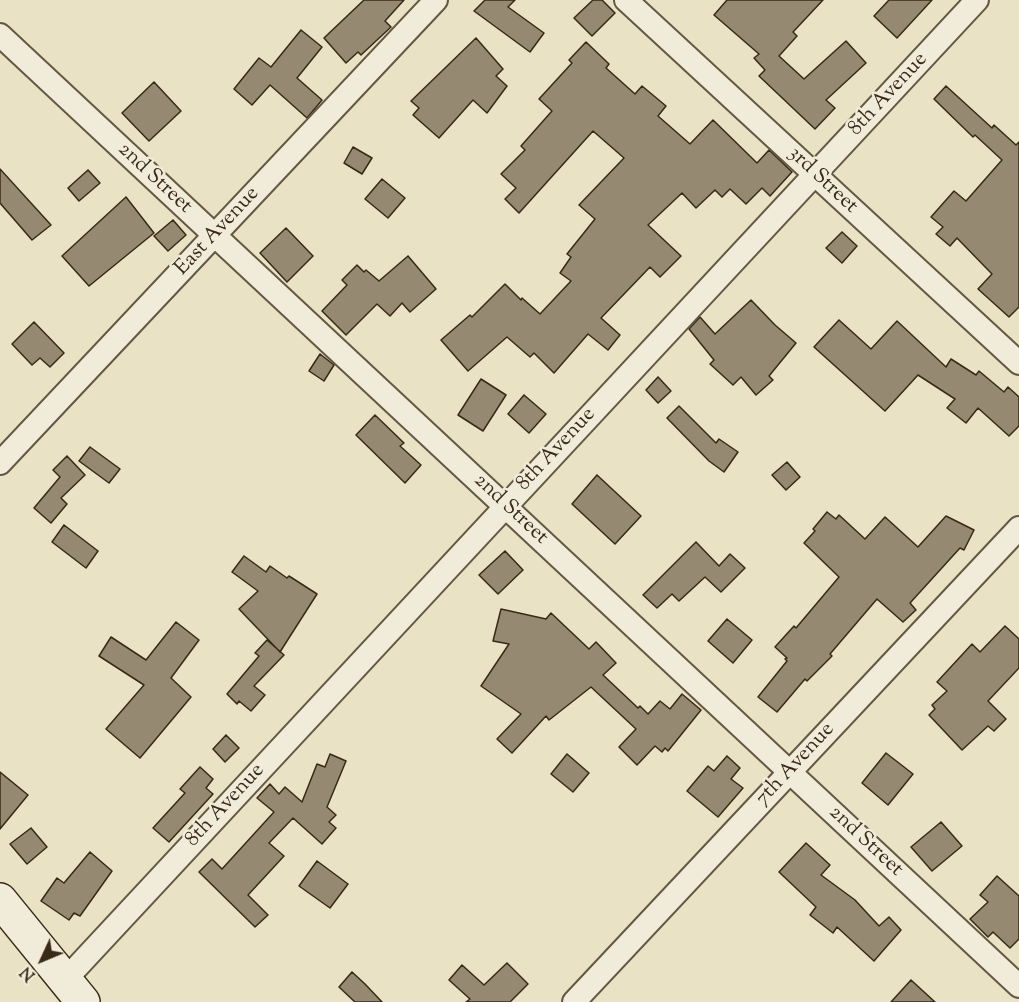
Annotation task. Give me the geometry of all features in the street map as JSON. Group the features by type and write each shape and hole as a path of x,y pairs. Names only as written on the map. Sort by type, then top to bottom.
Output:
{"street":[{"name":"East Avenue","path":"0,463 436,0"},
{"name":"3rd Street","path":"626,0 1019,363"},
{"name":"8th Avenue","path":"74,991 505,506 976,0"},
{"name":"2nd Street","path":"0,35 1019,986"},
{"name":"7th Avenue","path":"574,1002 1019,528"},
{"path":"0,900 74,991"}],"building":[{"path":"364,0 404,0 385,21 391,27 361,55 358,52 346,63 324,38"},
{"path":"485,0 515,0 508,7 544,33 530,52 474,11"},
{"path":"593,0 602,0 615,13 592,36 574,18"},
{"path":"727,0 823,0 793,32 797,36 779,56 804,79 846,41 866,63 826,100 835,108 815,129 759,76 765,70 754,58 759,54 714,15"},
{"path":"889,0 932,0 897,38 874,16"},
{"path":"301,30 322,47 297,78 322,100 307,118 270,85 252,105 234,89 259,58 271,67"},
{"path":"476,38 503,69 496,76 507,86 487,113 473,100 439,138 413,115 419,108 411,101"},
{"path":"586,42 609,64 606,68 635,94 642,86 666,106 658,116 690,144 713,120 757,163 769,150 792,172 770,196 762,188 746,204 730,189 722,197 715,190 696,208 682,193 648,225 681,256 660,277 650,267 601,318 620,335 608,350 588,334 554,373 534,353 530,357 507,337 468,371 441,340 470,315 472,317 505,284 540,314 571,281 560,273 571,257 567,254 595,219 579,205 624,158 593,131 519,213 505,199 516,188 501,174 525,150 521,146 552,111 539,99 572,63 569,60"},
{"path":"154,82 181,111 149,141 122,113"},
{"path":"946,86 992,128 994,125 1016,145 1019,142 1019,307 1009,317 978,289 992,274 957,238 950,246 936,234 943,227 931,217 954,191 966,201 1002,160 975,135 973,137 934,99"},
{"path":"353,147 372,158 362,174 344,163"},
{"path":"0,169 51,225 32,240 0,203"},
{"path":"88,170 100,183 79,201 68,188"},
{"path":"382,179 405,198 388,218 365,199"},
{"path":"126,197 154,233 89,286 62,256"},
{"path":"173,220 186,235 168,251 154,236"},
{"path":"286,228 313,256 287,282 260,253"},
{"path":"842,232 857,246 842,263 826,248"},
{"path":"408,256 436,289 410,312 402,303 390,316 377,304 346,335 322,311 347,285 342,280 357,265 379,281"},
{"path":"751,300 796,343 769,376 773,380 756,395 741,377 733,385 710,364 714,360 689,329 700,317 715,334"},
{"path":"839,320 871,349 897,321 946,367 951,359 976,375 979,371 1004,392 1008,387 1019,397 1019,426 1009,436 978,408 966,423 947,408 955,399 918,375 885,411 814,347"},
{"path":"34,322 64,353 50,367 40,358 32,365 12,344"},
{"path":"320,354 334,365 324,381 309,371"},
{"path":"658,377 671,391 658,403 646,390"},
{"path":"481,379 506,395 483,431 458,415"},
{"path":"524,395 546,414 529,433 508,414"},
{"path":"679,406 716,443 719,439 738,452 724,472 709,461 667,418"},
{"path":"375,415 404,443 400,446 421,465 405,483 356,435"},
{"path":"90,447 120,469 109,483 79,461"},
{"path":"67,456 85,475 61,498 67,504 51,523 34,508 60,477 53,470"},
{"path":"787,462 800,477 786,490 772,475"},
{"path":"597,475 641,516 615,544 572,504"},
{"path":"827,512 836,519 839,515 865,539 885,517 918,547 946,516 974,530 964,550 960,548 910,603 916,610 903,622 877,599 830,654 832,656 807,681 805,679 777,712 758,697 787,661 785,659 787,658 775,647 794,626 796,628 839,577 804,543"},
{"path":"64,525 98,551 86,568 52,542"},
{"path":"696,542 719,566 730,554 745,568 721,592 705,577 679,601 672,594 657,608 643,595"},
{"path":"505,551 523,570 498,594 479,575"},
{"path":"244,556 266,572 270,566 317,594 280,652 239,609 258,591 232,572"},
{"path":"501,609 546,619 551,613 589,649 596,642 616,663 603,675 638,708 640,706 648,714 660,701 670,709 682,694 701,710 668,751 665,748 662,752 655,746 637,765 619,747 636,729 591,687 549,720 546,716 512,753 497,739 521,714 481,686 509,644 493,641"},
{"path":"727,619 752,640 733,663 708,641"},
{"path":"176,622 199,640 171,678 191,697 140,758 106,729 144,685 99,656 111,637 146,660"},
{"path":"1005,626 1019,639 1019,668 988,701 1006,719 994,731 988,726 962,750 929,715 935,709 932,705 947,691 937,682 972,644 980,652"},
{"path":"267,640 284,655 254,686 265,695 251,711 239,701 237,704 227,694 259,656 255,653"},
{"path":"226,735 239,748 225,762 213,749"},
{"path":"886,753 913,774 888,805 862,783"},
{"path":"330,754 346,761 327,807 336,815 329,822 336,828 322,844 293,818 269,843 284,856 248,895 268,915 255,927 199,872 212,859 222,869 274,812 257,798 270,784 279,794 285,787 302,802 317,764 325,767"},
{"path":"567,754 589,773 573,792 551,774"},
{"path":"727,756 740,768 731,779 743,788 718,817 687,791 708,766 714,771"},
{"path":"200,767 213,779 206,788 213,794 169,842 153,828 185,793 180,789"},
{"path":"0,772 28,795 0,829"},
{"path":"941,822 962,846 932,871 911,847"},
{"path":"31,828 47,847 27,864 10,844"},
{"path":"806,843 830,865 821,875 855,900 879,926 889,917 901,930 874,961 837,927 833,933 810,915 816,907 779,872"},
{"path":"90,852 112,871 80,916 74,913 69,920 41,901 57,878 64,883"},
{"path":"317,861 348,884 330,908 299,886"},
{"path":"997,876 1019,896 1019,939 1010,948 993,932 988,937 970,919 988,902 980,895"},
{"path":"507,963 528,984 510,1002 466,1002 470,999 449,980 462,965 484,985"},
{"path":"352,972 382,1002 355,1002 339,987"},
{"path":"911,980 935,1002 891,1002"}]}
